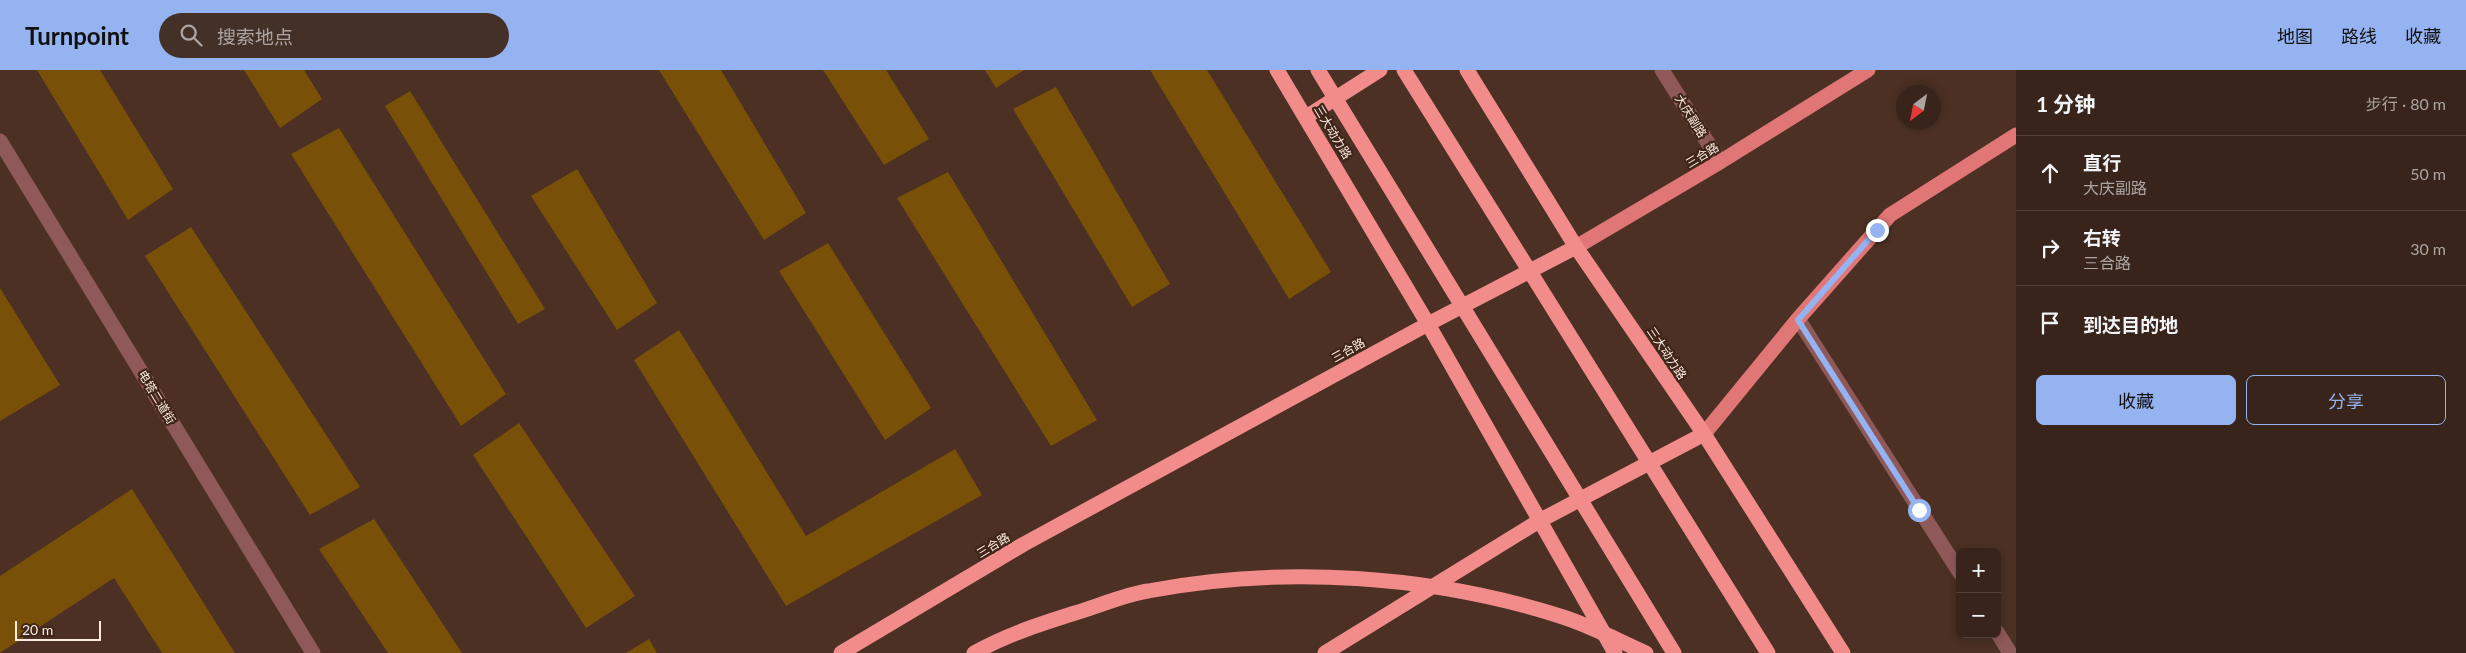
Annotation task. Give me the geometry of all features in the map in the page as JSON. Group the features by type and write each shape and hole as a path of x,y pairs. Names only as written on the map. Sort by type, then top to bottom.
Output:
{"highway":[{"name":"三大动力路","path":"1277,70 1428,324 1615,653"},
{"path":"1318,70 1674,653"},
{"path":"1306,117 1380,70"},
{"path":"1404,70 1768,653"},
{"name":"三大动力路","path":"1467,70 1576,247 1704,434 1843,653"},
{"name":"三合路","path":"841,653 1024,544 1428,324 1576,247"},
{"path":"1325,653 1539,521 1704,434"},
{"path":"974,653 1005,636 1146,591 1221,581 1332,576 1437,586 1509,603 1564,617 1646,653"}],"main road":[{"name":"三合路","path":"1576,247 1720,162 1868,70"},
{"path":"1704,434 1798,320 1890,215 2016,136"}],"street":[{"name":"大庆副路","path":"1662,70 1720,162"},
{"name":"电塔二道街","path":"0,141 313,653"},
{"path":"1798,320 1956,567"},
{"path":"2001,638 2010,653"}],"building":[{"path":"37,70 100,70 173,189 128,220"},
{"path":"244,70 304,70 322,99 280,128"},
{"path":"659,70 721,70 806,213 764,240"},
{"path":"823,70 886,70 929,139 884,165"},
{"path":"985,70 1024,70 996,88"},
{"path":"1150,70 1207,70 1331,272 1289,299"},
{"path":"1056,87 1170,284 1132,307 1013,109"},
{"path":"410,91 545,309 518,324 385,106"},
{"path":"339,128 506,394 461,426 291,154"},
{"path":"577,169 657,303 617,330 531,196"},
{"path":"948,172 1097,420 1051,446 897,198"},
{"path":"191,227 360,487 310,515 145,256"},
{"path":"828,243 931,408 885,440 779,271"},
{"path":"0,288 60,385 0,421"},
{"path":"679,330 806,536 955,449 982,495 786,606 634,360"},
{"path":"519,423 635,596 586,628 473,455"},
{"path":"132,489 235,653 162,653 114,578 0,653 0,576"},
{"path":"374,519 462,653 388,653 319,549"},
{"path":"649,639 657,653 626,653"}],"route":[{"path":"1877,230 1798,320 1919,510"}]}
